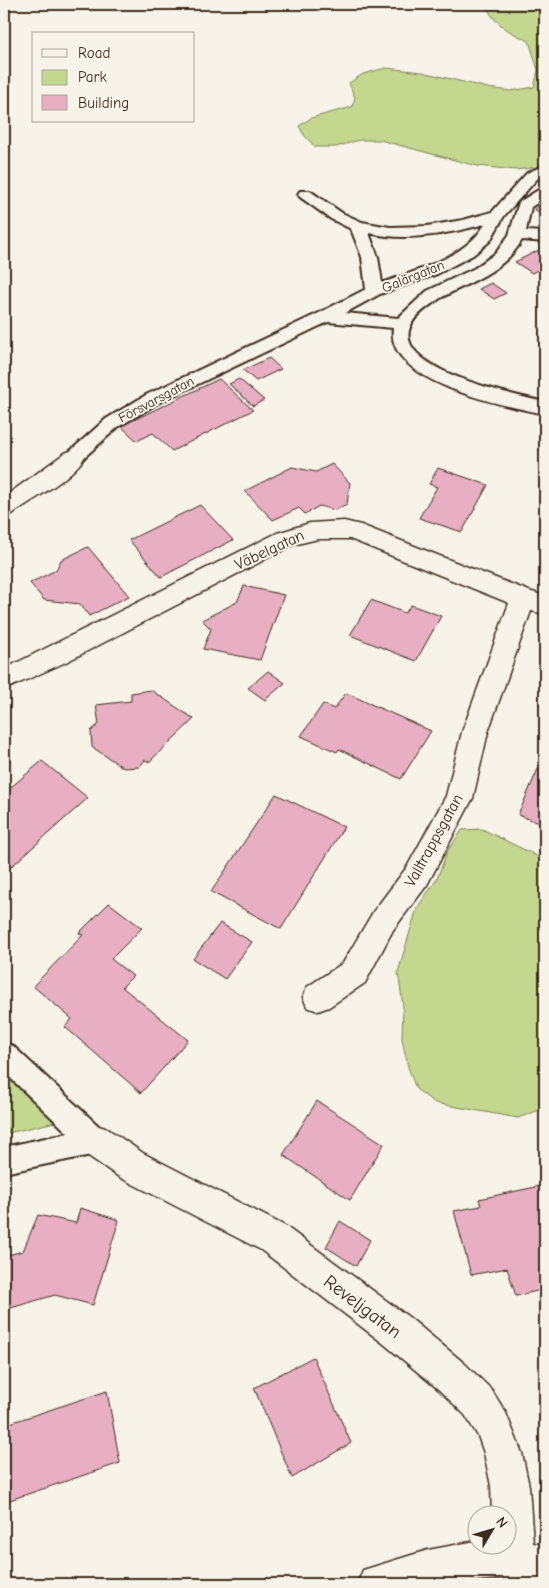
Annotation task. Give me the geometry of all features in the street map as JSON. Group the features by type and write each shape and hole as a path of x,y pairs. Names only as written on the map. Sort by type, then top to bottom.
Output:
{"street":[{"name":"Försvarsgatan","path":"4,508 48,478 73,458"},
{"name":"Väbelgatan","path":"4,680 285,539 318,529 337,528 371,537 534,602"},
{"name":"Valltrappsgatan","path":"318,997 354,973 383,921 417,876 459,798 475,732 534,602"},
{"name":"Reveljgatan","path":"96,1141 131,1165 272,1238 397,1331 451,1376 478,1402 493,1426 503,1453 530,1562"},
{"path":"377,1584 415,1573 479,1560 530,1562"}],"lane":[{"name":"Galärgatan","path":"325,317 374,291 431,271 467,252 485,238 497,215 532,176 545,168"},
{"path":"545,192 524,205 517,235 545,237"},
{"path":"305,194 334,214 356,226 402,231 431,230 456,226 497,215"},
{"path":"356,226 366,240 373,264 374,291"},
{"name":"Galärgatan","path":"402,324 432,296 490,266 506,251 517,235"},
{"path":"325,317 379,320 402,324 401,340 409,354 421,366 438,377 505,399 545,408"},
{"name":"Försvarsgatan","path":"73,458 112,423 152,399 325,317"},
{"path":"4,1054 96,1141"},
{"path":"4,1160 96,1141"}],"green space":[{"path":"485,4 545,4 545,166 516,170 477,166 380,140 359,140 336,147 315,147 304,135 299,126 311,118 352,107 355,98 349,83 363,74 386,68 422,72 488,88 511,91 534,87 538,70 529,41 503,27 493,17"},
{"path":"482,829 545,860 545,1108 518,1118 435,1103 416,1089 408,1067 402,1039 403,1006 398,972 417,908 437,879 447,852 462,830"},
{"path":"4,1072 55,1122 4,1134"}],"building":[{"path":"545,203 545,216 534,209"},
{"path":"541,249 545,252 545,266 532,273 515,262"},
{"path":"491,283 506,293 494,299 479,289"},
{"path":"269,358 281,369 256,381 243,370"},
{"path":"219,379 253,410 172,451 153,433 137,441 121,426"},
{"path":"239,379 264,400 253,406 229,384"},
{"path":"332,464 350,483 347,504 335,510 319,506 305,514 299,508 273,520 245,491 292,467 316,472"},
{"path":"438,468 488,485 462,532 419,518 437,487 429,484"},
{"path":"200,505 233,540 161,577 129,540"},
{"path":"88,547 129,596 89,616 80,604 44,600 30,583 56,570 61,560"},
{"path":"244,586 284,595 260,660 203,649 211,629 202,620 237,602"},
{"path":"371,600 405,613 411,605 441,616 416,661 350,635"},
{"path":"268,671 285,683 265,700 248,688"},
{"path":"151,690 194,719 149,762 145,760 139,767 124,768 92,747 91,731 99,724 96,705 131,701 131,693"},
{"path":"346,693 431,731 401,779 339,749 337,752 301,736 323,704 334,709"},
{"path":"42,761 88,798 4,873 4,793"},
{"path":"538,769 545,772 545,825 518,815"},
{"path":"276,794 344,827 281,929 211,892"},
{"path":"109,903 142,928 111,959 133,976 122,987 188,1040 141,1093 65,1027 72,1019 33,986 83,935 79,933"},
{"path":"220,923 252,942 225,979 193,959"},
{"path":"317,1101 384,1144 350,1200 283,1155"},
{"path":"545,1185 545,1289 516,1296 507,1268 471,1275 454,1211 481,1206 479,1199"},
{"path":"80,1208 119,1220 93,1305 55,1295 4,1310 4,1256 23,1251 38,1215 76,1223"},
{"path":"340,1221 370,1240 356,1266 326,1247"},
{"path":"313,1357 351,1443 292,1478 254,1388"},
{"path":"107,1391 120,1463 4,1502 4,1425"}]}
